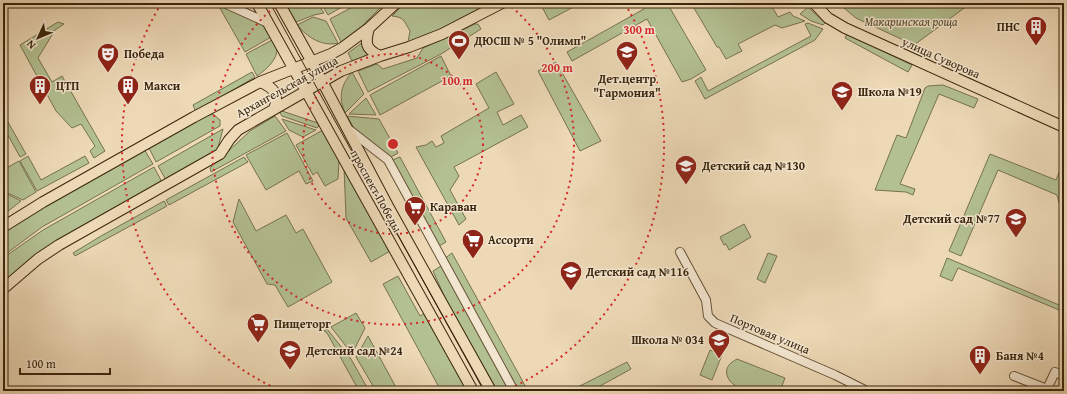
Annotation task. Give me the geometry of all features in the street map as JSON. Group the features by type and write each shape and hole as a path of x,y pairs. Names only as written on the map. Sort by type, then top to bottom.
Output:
{"main road":[{"name":"проспект Победы","path":"257,3 473,391"},
{"name":"проспект Победы","path":"279,3 347,127 392,214 491,391"},
{"name":"Архангельская улица","path":"3,228 43,202 194,117 260,82 312,62 342,48 369,28 396,3"},
{"name":"Архангельская улица","path":"3,288 38,259 59,245 220,154 238,130 274,109 347,69 442,34 502,3"},
{"name":"улица Суворова","path":"814,3 828,18 845,28 1064,127"},
{"path":"369,28 366,43 371,51 380,56"},
{"path":"260,82 269,86 275,92 277,102 274,109"}],"street":[{"path":"224,3 268,23"},
{"path":"286,3 286,16"},
{"path":"347,127 388,160 514,391"},
{"name":"Портовая улица","path":"680,252 706,300 708,316 715,323 835,375 867,391"},
{"path":"1014,376 1047,389 1054,372 1064,376"}],"green space":[{"path":"217,3 224,3 264,23 273,36 245,52"},
{"path":"285,3 317,3 324,13 296,22"},
{"path":"321,3 349,3 328,15"},
{"path":"360,3 385,3 362,26 341,42 330,19"},
{"path":"405,3 490,3 439,30 408,42 410,31 403,20 392,16"},
{"path":"540,3 581,3 549,20"},
{"path":"643,3 667,3 706,70 691,79 682,82 647,19 572,61 567,52 644,9"},
{"path":"691,3 770,3 778,17 790,12 793,16 805,21 782,28 775,25 738,44 742,51 726,59 719,47 717,47"},
{"name":"Макаринская роща","path":"838,3 971,3 914,45 856,18"},
{"path":"808,7 825,23 823,25 811,21 800,14"},
{"path":"313,17 326,21 338,43 326,44 315,40 297,25"},
{"path":"58,22 64,24 55,30 38,58 52,82 62,76 105,151 94,158 90,151 95,146 81,124 72,128 56,111 20,45"},
{"path":"808,23 823,29 815,40 705,99 695,81 701,77 708,91 811,36 805,24"},
{"path":"478,24 481,29 441,54 368,92 358,71 377,64 383,69 417,58 423,48"},
{"path":"847,34 912,65 908,72 845,38"},
{"path":"274,39 277,46 276,56 268,67 257,76 246,54"},
{"path":"363,42 370,54 352,61 348,53"},
{"path":"441,56 451,76 380,115 370,95"},
{"path":"556,62 601,141 580,151 538,71"},
{"path":"252,72 255,77 196,112 193,105"},
{"path":"352,72 364,94 345,113 341,96 343,86"},
{"path":"496,72 514,104 497,112 503,125 521,115 528,127 454,167 459,176 450,190 466,219 459,225 416,147 426,145 432,141 436,147 444,143 441,136 489,108 476,84"},
{"path":"943,85 978,99 974,108 939,94 900,184 915,189 913,195 906,192 875,190 897,135 906,138 925,88 928,86"},
{"path":"366,98 376,115 349,114"},
{"path":"282,111 318,123 319,126 317,128 282,116 280,113"},
{"path":"213,114 220,120 220,126 156,162 148,146 198,118"},
{"path":"4,115 26,154 20,157 3,126"},
{"path":"275,116 286,131 211,172 210,168 250,131"},
{"path":"347,116 379,119 398,153 389,158 355,130"},
{"path":"282,119 316,130 303,137 289,130"},
{"path":"223,129 217,151 166,180 158,166"},
{"path":"323,130 339,160 338,179 325,186 317,172 313,175 296,145"},
{"path":"287,133 313,181 306,184 299,171 266,190 246,155"},
{"path":"144,149 153,164 42,227 3,256 3,231 46,203"},
{"path":"990,154 1056,180 1060,170 1064,172 1064,221 1057,195 998,170 961,256 949,251"},
{"path":"28,156 41,180 85,156 89,163 37,191 20,161"},
{"path":"244,157 248,162 169,205 166,200"},
{"path":"400,157 446,242 437,247 390,161"},
{"path":"19,161 36,192 23,200 3,191 3,170"},
{"path":"154,167 163,184 39,254 3,282 3,258 43,230"},
{"path":"344,167 392,250 371,262 346,218"},
{"path":"3,192 21,201 3,215"},
{"path":"239,199 256,231 286,215 296,233 303,229 332,282 288,307 275,285 267,284 233,222"},
{"path":"164,201 167,206 75,256 73,253 101,236"},
{"path":"744,224 751,237 729,250 726,244 724,245 720,237"},
{"path":"452,253 528,391 517,391 444,259"},
{"path":"768,253 777,256 765,283 757,279"},
{"path":"947,258 1064,307 1064,312 958,268 952,281 940,276"},
{"path":"441,266 511,391 497,390 447,302 433,271"},
{"path":"398,276 420,316 425,313 469,391 441,391 383,284"},
{"path":"356,313 365,328 352,354 331,327"},
{"path":"327,329 351,359 369,391 359,391 327,333 324,331"},
{"path":"368,336 398,391 376,391 356,357"},
{"path":"710,350 722,355 712,380 700,375"},
{"path":"737,359 785,378 780,391 749,390 735,386 727,375 727,367"},
{"path":"627,362 631,369 591,391 570,391"}],"tram line":[{"path":"270,3 484,391"}],"place":[{"name":"ПНС","path":"1036,46"},
{"name":"ДЮСШ № 5 \"Олимп\"","path":"459,60"},
{"name":"Дет.центр \"Гармония\"","path":"627,72"},
{"name":"Победа","path":"108,74"},
{"name":"ЦТП","path":"40,106"},
{"name":"Макси","path":"128,106"},
{"name":"Школа №19","path":"842,112"},
{"name":"Детский сад №130","path":"686,186"},
{"name":"Караван","path":"415,226"},
{"name":"Детский сад №77","path":"1016,238"},
{"name":"Ассорти","path":"473,260"},
{"name":"Детский сад №116","path":"571,292"},
{"name":"Пищеторг","path":"258,344"},
{"name":"Школа № 034","path":"719,360"},
{"name":"Детский сад №24","path":"290,370"},
{"name":"Баня №4","path":"980,376"}]}
